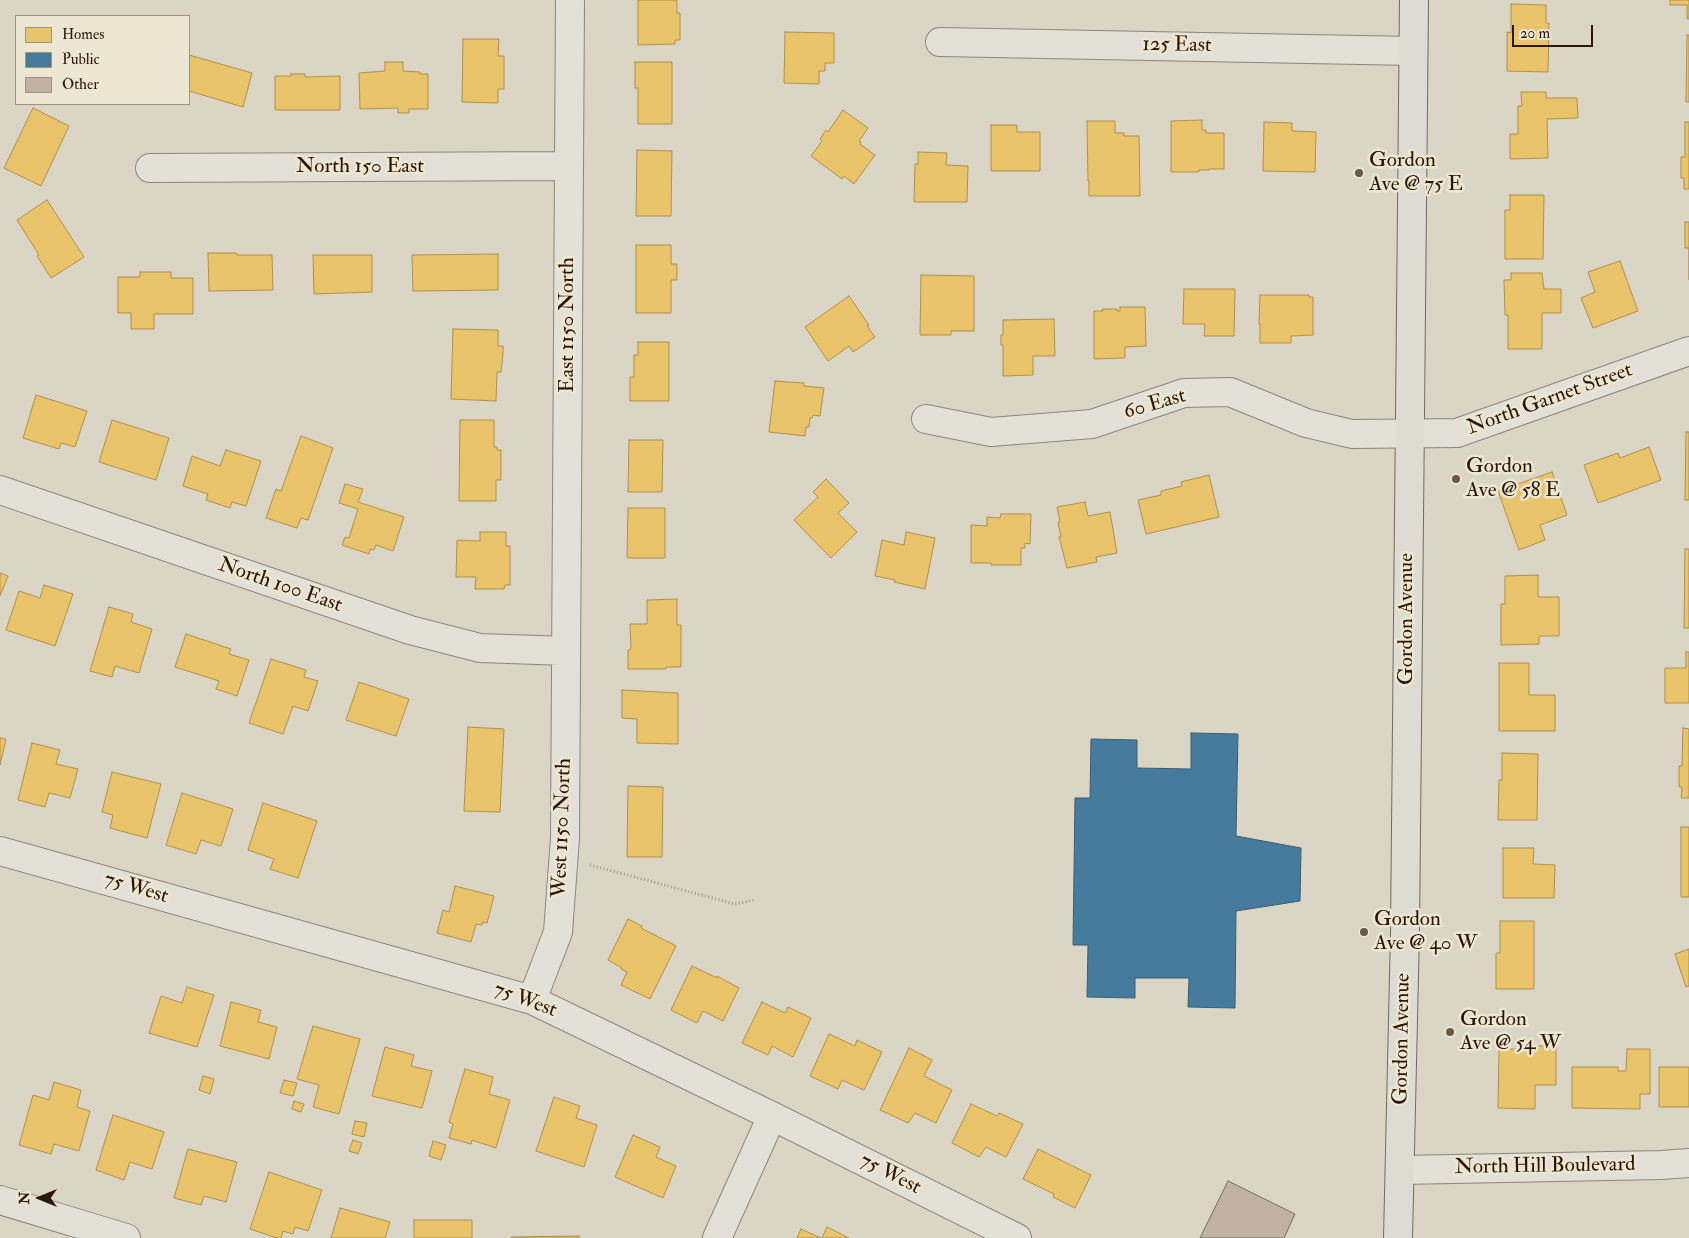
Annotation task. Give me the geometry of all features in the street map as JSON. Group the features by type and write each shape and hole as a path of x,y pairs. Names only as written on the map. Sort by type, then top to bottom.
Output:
{"main road":[{"name":"Gordon Avenue","path":"1398,1238 1405,912 1414,0"}],"street":[{"name":"East 1150 North","path":"566,651 570,0"},
{"name":"125 East","path":"940,42 1413,51"},
{"name":"North 150 East","path":"150,168 569,166"},
{"name":"North Garnet Street","path":"1409,434 1458,433 1689,351"},
{"name":"60 East","path":"926,419 991,432 1092,424 1184,393 1230,392 1306,423 1352,434 1409,434"},
{"name":"North 100 East","path":"0,490 410,630 480,648 566,651"},
{"name":"West 1150 North","path":"532,1000 558,932 565,838 566,651"},
{"name":"75 West","path":"0,851 532,1000 772,1116 1017,1238"},
{"path":"717,1238 772,1116"},
{"name":"North Hill Boulevard","path":"1400,1170 1689,1163"},
{"path":"0,1200 126,1238"}],"path":[{"path":"590,865 735,904 754,900"}],"building: Homes":[{"path":"638,0 677,0 677,13 680,13 680,40 675,40 675,44 638,45"},
{"path":"1670,0 1689,0 1689,19 1687,19 1687,5 1670,5"},
{"path":"1511,4 1546,5 1546,23 1549,23 1548,72 1507,71 1507,32 1511,33"},
{"path":"785,32 834,33 834,63 825,63 825,71 819,71 819,84 784,83"},
{"path":"1687,35 1689,35 1689,102 1686,102"},
{"path":"463,39 499,39 498,56 504,56 504,89 498,89 498,103 462,102"},
{"path":"190,55 252,73 243,107 190,91"},
{"path":"385,62 403,62 403,71 428,74 428,109 409,109 409,113 398,113 398,108 360,109 359,73 385,71"},
{"path":"635,62 672,62 672,124 638,124 638,88 635,88"},
{"path":"291,74 305,74 305,77 340,76 340,110 275,110 275,76 291,76"},
{"path":"1521,92 1546,92 1546,98 1577,98 1578,118 1547,119 1548,158 1510,159 1510,134 1518,134 1518,106 1522,106"},
{"path":"33,108 69,126 41,186 4,168"},
{"path":"843,110 868,128 859,141 861,142 860,144 875,155 854,184 844,176 842,179 811,156 822,141 820,139 826,130 828,132"},
{"path":"1202,120 1202,130 1206,130 1206,133 1224,133 1224,169 1199,170 1199,172 1171,172 1171,121"},
{"path":"1087,121 1115,121 1115,133 1124,133 1124,136 1139,136 1140,196 1089,196"},
{"path":"1264,122 1292,123 1292,131 1316,132 1315,172 1263,171"},
{"path":"1685,122 1689,122 1689,189 1684,189 1684,178 1681,178 1681,157 1685,157"},
{"path":"991,125 1017,125 1017,132 1040,132 1040,171 991,171"},
{"path":"637,150 672,151 671,216 636,216"},
{"path":"918,152 947,153 946,165 968,166 967,202 914,202 915,164 918,164"},
{"path":"1510,195 1544,195 1543,259 1505,259 1505,210 1510,210"},
{"path":"47,200 84,257 51,278 17,220"},
{"path":"1685,222 1689,222 1689,248 1685,248"},
{"path":"636,245 671,245 671,264 677,264 677,280 671,280 671,313 636,313"},
{"path":"208,253 272,255 273,290 209,291"},
{"path":"498,254 498,290 413,291 412,255"},
{"path":"313,255 372,255 372,292 314,294"},
{"path":"1620,261 1638,311 1593,328 1581,298 1595,292 1588,272"},
{"path":"140,272 171,272 171,278 193,278 193,314 154,314 154,329 131,329 131,313 118,313 118,277 140,277"},
{"path":"1511,273 1542,273 1544,289 1561,289 1561,313 1542,313 1542,349 1508,349 1508,315 1505,315 1504,280 1511,280"},
{"path":"921,275 974,276 974,331 951,331 951,335 920,335"},
{"path":"1184,289 1235,289 1234,336 1204,336 1205,324 1183,324"},
{"path":"1260,295 1309,295 1309,297 1313,297 1313,335 1291,336 1291,343 1260,343"},
{"path":"849,296 875,337 853,352 849,346 828,361 805,327"},
{"path":"1120,307 1145,307 1146,346 1125,347 1125,358 1094,359 1094,311 1117,309 1117,311 1120,311"},
{"path":"1054,319 1055,356 1033,356 1033,375 1003,376 1003,345 1001,345 1001,335 1003,335 1003,320"},
{"path":"453,329 498,330 498,346 503,346 503,355 501,372 497,372 496,401 451,399"},
{"path":"638,342 669,342 669,401 630,401 630,377 634,377 634,355 638,355"},
{"path":"775,381 804,383 804,386 824,388 820,416 813,415 810,418 805,436 769,432"},
{"path":"36,395 87,411 75,447 61,443 59,449 23,438"},
{"path":"112,420 169,438 156,480 99,462"},
{"path":"460,420 494,420 494,447 497,447 497,450 501,450 501,480 496,480 496,501 459,501"},
{"path":"1686,432 1689,432 1689,500 1685,500"},
{"path":"301,436 333,448 308,520 301,518 297,528 266,518 276,489 281,491"},
{"path":"629,440 663,440 662,492 628,492"},
{"path":"1649,447 1661,480 1598,503 1584,465 1618,453 1620,458"},
{"path":"226,450 261,461 246,506 232,502 230,508 206,500 208,494 183,486 192,456 220,466"},
{"path":"1552,472 1567,515 1540,525 1545,540 1519,550 1498,491"},
{"path":"1209,475 1219,517 1146,534 1138,500 1161,495 1161,491 1182,486 1181,482"},
{"path":"826,479 849,503 838,513 857,532 831,558 794,520 818,497 813,492"},
{"path":"345,484 363,489 358,502 404,517 393,551 376,545 374,550 370,549 369,554 342,545 345,537 349,538 358,509 339,503"},
{"path":"1085,502 1088,516 1110,512 1117,553 1096,557 1097,562 1067,568 1059,537 1061,537 1058,522 1060,521 1057,507"},
{"path":"628,508 665,508 665,558 627,558"},
{"path":"1001,514 1031,514 1030,544 1025,543 1025,548 1021,548 1021,565 971,563 971,525 987,526 987,517 1000,518"},
{"path":"480,532 506,532 506,546 510,546 510,585 505,585 504,589 475,589 476,577 456,577 457,540 480,541"},
{"path":"906,532 935,538 925,589 875,576 882,540 904,545"},
{"path":"1685,549 1689,549 1689,628 1684,628"},
{"path":"0,573 8,576 0,596"},
{"path":"1538,575 1538,597 1559,597 1559,636 1539,636 1539,644 1501,645 1501,604 1505,604 1505,576"},
{"path":"44,585 73,594 55,646 6,630 19,591 40,598"},
{"path":"677,599 677,625 681,625 681,667 628,669 628,650 631,647 630,624 647,624 647,600"},
{"path":"109,607 133,614 131,622 152,629 139,673 115,666 112,677 90,671"},
{"path":"186,634 231,649 229,654 249,660 237,696 216,689 219,681 175,667"},
{"path":"1686,652 1689,652 1689,703 1665,703 1665,668 1686,668"},
{"path":"271,659 306,670 304,677 318,681 308,711 293,706 283,734 249,723"},
{"path":"1499,663 1529,663 1529,695 1555,695 1555,731 1499,731"},
{"path":"359,682 409,699 396,736 346,720"},
{"path":"622,690 678,693 678,744 637,743 637,719 622,718"},
{"path":"468,727 504,729 500,812 464,811"},
{"path":"1683,728 1689,729 1689,798 1681,798 1682,787 1679,787 1679,766 1682,766"},
{"path":"0,738 6,739 0,765"},
{"path":"32,743 60,750 56,764 78,769 70,798 49,793 45,807 18,800"},
{"path":"1502,753 1538,754 1537,820 1498,820 1499,780 1502,780"},
{"path":"112,772 161,784 147,838 110,828 113,815 102,812"},
{"path":"628,786 663,787 662,857 627,857"},
{"path":"182,793 233,809 221,846 201,840 196,854 166,845"},
{"path":"263,803 317,821 298,878 270,869 274,859 248,850"},
{"path":"1681,827 1689,827 1689,897 1681,897"},
{"path":"1503,848 1534,848 1533,864 1555,865 1554,898 1503,898"},
{"path":"455,886 494,896 487,923 483,922 482,925 476,924 471,942 437,933 443,910 449,912"},
{"path":"628,919 676,946 650,999 621,985 627,972 608,960"},
{"path":"1500,921 1534,921 1534,989 1496,989 1496,953 1500,953"},
{"path":"1689,949 1689,986 1686,987 1675,954"},
{"path":"692,966 717,978 717,976 739,988 723,1021 703,1011 697,1023 671,1010"},
{"path":"187,987 214,995 197,1047 149,1033 161,996 182,1003"},
{"path":"231,1002 261,1010 258,1022 277,1027 269,1059 220,1046"},
{"path":"762,1002 785,1013 788,1007 811,1018 793,1057 772,1046 768,1055 742,1043"},
{"path":"313,1026 360,1039 339,1114 313,1107 319,1085 297,1079"},
{"path":"829,1034 855,1046 857,1040 882,1052 864,1090 842,1080 838,1089 810,1076"},
{"path":"1532,1046 1556,1046 1556,1085 1535,1085 1535,1109 1498,1108 1499,1049 1532,1049"},
{"path":"385,1047 414,1055 411,1066 432,1071 422,1108 372,1096"},
{"path":"909,1048 932,1060 924,1076 952,1090 936,1123 915,1113 908,1123 880,1110"},
{"path":"1627,1049 1650,1049 1650,1094 1640,1094 1640,1109 1572,1108 1572,1067 1618,1067 1618,1071 1626,1071"},
{"path":"1659,1067 1689,1067 1689,1107 1659,1107"},
{"path":"465,1069 493,1077 489,1094 510,1100 496,1148 472,1140 471,1144 449,1138 453,1124 449,1122"},
{"path":"203,1076 214,1079 210,1094 199,1090"},
{"path":"284,1080 297,1083 293,1096 280,1093"},
{"path":"54,1082 81,1090 77,1107 90,1111 79,1151 54,1144 51,1154 19,1145 33,1095 49,1100"},
{"path":"554,1097 580,1106 576,1118 597,1125 584,1167 536,1151"},
{"path":"294,1101 304,1104 301,1112 292,1109"},
{"path":"971,1104 997,1116 999,1113 1023,1124 1006,1157 986,1147 979,1157 952,1143"},
{"path":"113,1115 164,1132 152,1169 130,1162 124,1180 96,1170"},
{"path":"355,1121 367,1123 364,1137 352,1134"},
{"path":"633,1135 660,1147 656,1157 676,1166 663,1198 615,1177"},
{"path":"353,1140 362,1143 358,1154 349,1151"},
{"path":"433,1141 446,1145 441,1160 429,1156"},
{"path":"188,1149 237,1162 226,1202 204,1196 201,1205 174,1198"},
{"path":"1038,1149 1091,1175 1075,1208 1053,1197 1054,1194 1023,1179"},
{"path":"269,1172 322,1190 308,1231 295,1227 293,1234 283,1231 281,1238 277,1238 250,1229"},
{"path":"340,1208 390,1222 385,1238 331,1238"},
{"path":"414,1220 472,1220 472,1238 414,1238"},
{"path":"827,1227 849,1238 822,1238"},
{"path":"801,1229 821,1238 797,1238"},
{"path":"579,1236 579,1238 511,1238 511,1237"}],"building: Public":[{"path":"1191,733 1238,734 1236,836 1301,848 1300,901 1236,911 1235,1008 1188,1007 1189,978 1135,978 1135,998 1087,997 1088,945 1073,945 1075,798 1090,798 1091,739 1137,740 1137,768 1191,769"}],"building: Other":[{"path":"1228,1181 1295,1214 1284,1238 1200,1238"}],"place":[{"name":"Gordon Ave @ 75 E","path":"1359,173"},
{"name":"Gordon Ave @ 58 E","path":"1456,479"},
{"name":"Gordon Ave @ 40 W","path":"1364,932"},
{"name":"Gordon Ave @ 54 W","path":"1450,1032"}]}
